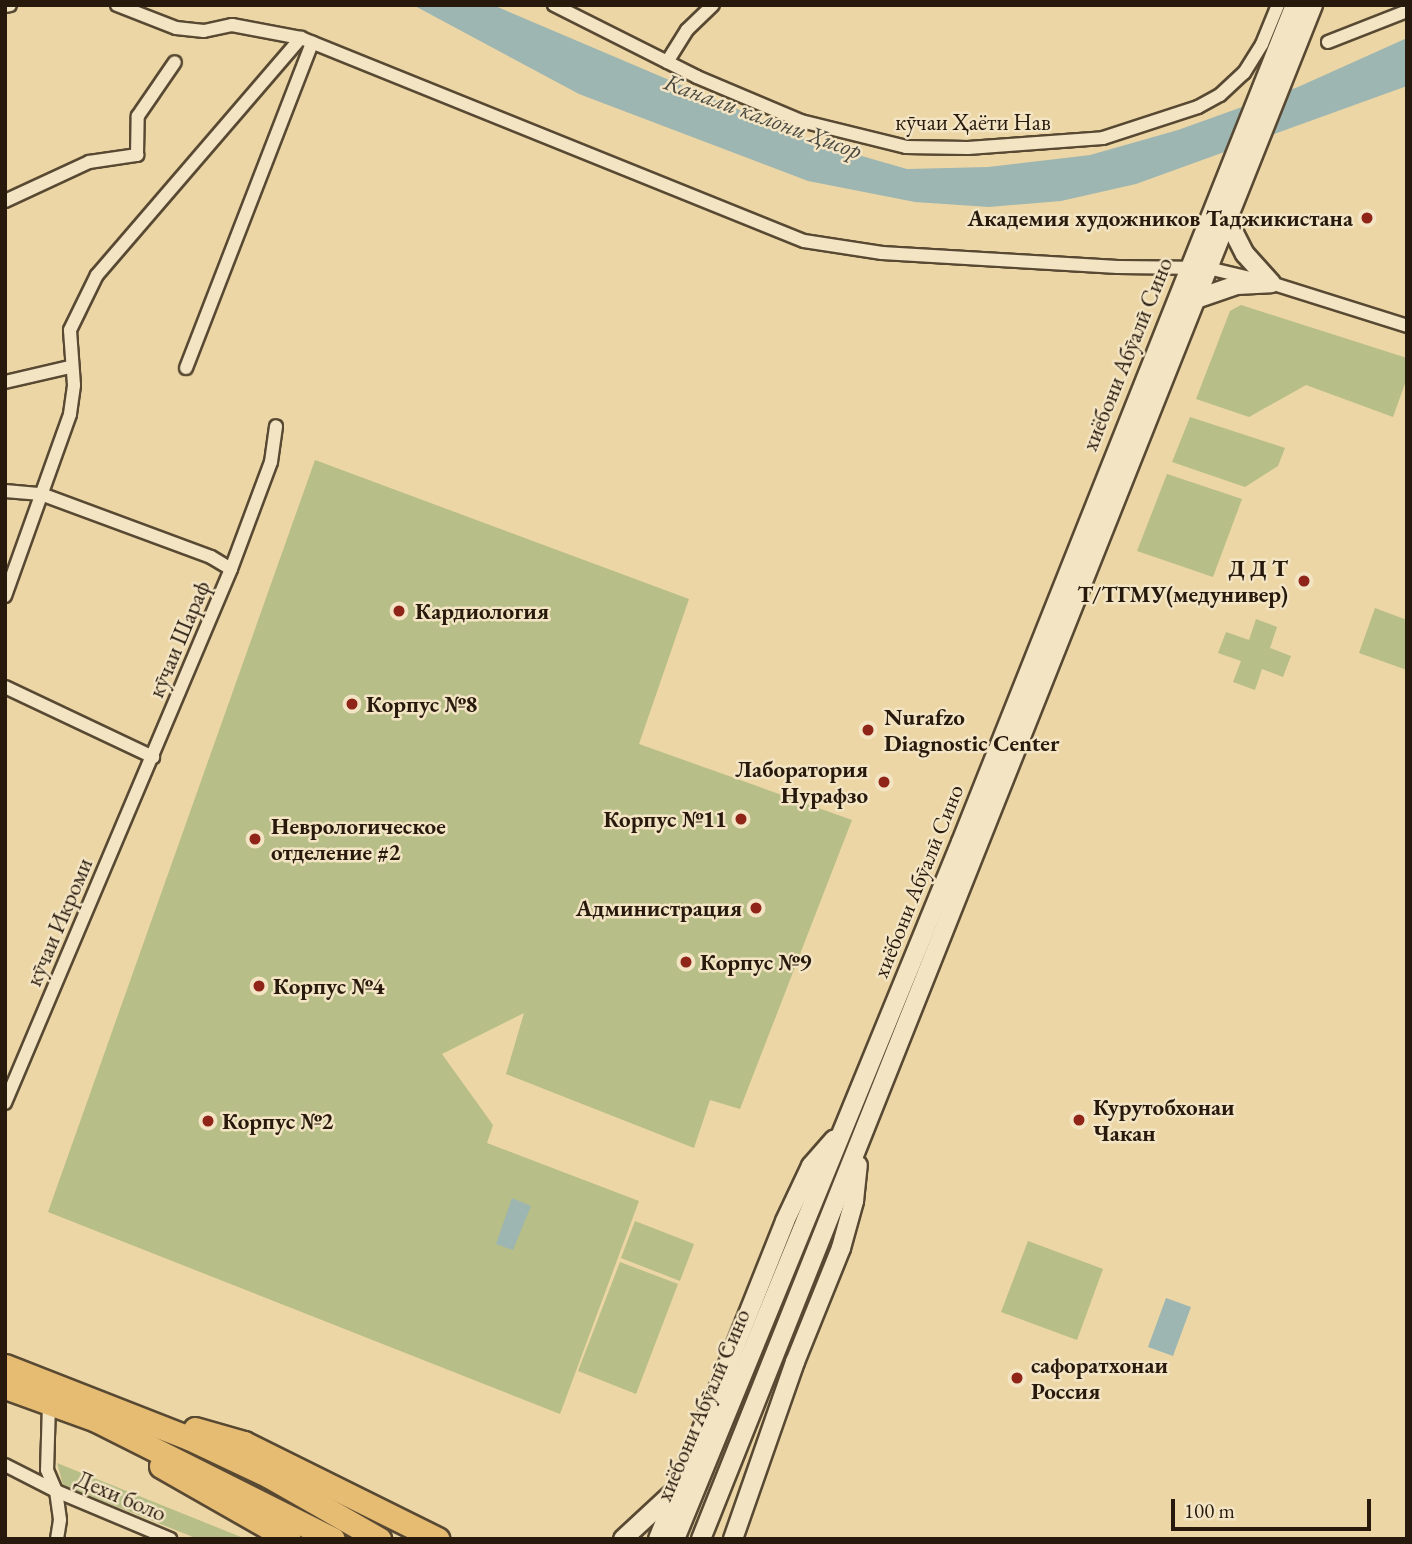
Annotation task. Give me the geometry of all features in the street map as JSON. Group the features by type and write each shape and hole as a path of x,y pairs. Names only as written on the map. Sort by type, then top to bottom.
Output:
{"highway":[{"path":"5,1366 189,1438 269,1476 379,1539"},
{"path":"5,1387 79,1414 172,1455 333,1539"},
{"path":"79,1414 121,1445 289,1539"},
{"path":"135,1417 244,1443 437,1539"}],"main road":[{"name":"хиёбони Абӯалӣ Сино","path":"701,1539 1196,299 1295,5"},
{"name":"хиёбони Абӯалӣ Сино","path":"675,1539 961,842 1188,265 1226,207 1313,5"},
{"path":"1226,207 1245,254 1271,283"},
{"path":"1196,299 1237,285 1271,283"},
{"path":"658,1539 785,1221 811,1166 841,1132"},
{"path":"733,1539 794,1362 841,1248 854,1201 861,1141"},
{"path":"623,1539 679,1487"}],"street":[{"path":"117,5 176,28 204,30 232,25 306,41 804,241 882,253 1118,267 1188,265 1271,283 1407,327"},
{"name":"кӯчаи Ҳаёти Нав","path":"554,5 667,62 801,121 906,147 1077,142 1128,132 1176,116 1220,95 1254,60 1278,5"},
{"path":"667,62 688,30 713,5"},
{"path":"1328,42 1407,10"},
{"path":"5,596 12,583 70,414 74,385 70,367 70,330 97,275 306,41"},
{"path":"187,368 306,41"},
{"path":"5,201 89,162 136,155 138,116 175,62"},
{"path":"5,382 70,367"},
{"path":"231,569 271,462 276,426"},
{"name":"кӯчаи Шараф","path":"5,491 41,495 185,547 231,569 153,757"},
{"path":"5,687 153,757"},
{"name":"кӯчаи Икроми","path":"5,1103 153,757"},
{"name":"Дехи боло","path":"49,1404 47,1471 56,1491 60,1520 57,1539"},
{"name":"Дехи боло","path":"5,1465 56,1491 170,1539"}],"green space":[{"path":"1241,305 1407,358 1407,378 1393,417 1306,385 1249,417 1196,399 1230,311"},
{"path":"1190,417 1285,448 1278,466 1245,487 1172,462"},
{"path":"315,460 689,599 639,744 852,820 740,1109 710,1100 694,1148 506,1074 524,1013 442,1054 493,1125 487,1143 639,1201 560,1414 48,1212"},
{"path":"1167,474 1242,499 1213,577 1137,551"},
{"path":"1375,608 1407,620 1407,670 1359,653"},
{"path":"1256,619 1277,627 1270,648 1291,656 1283,677 1262,669 1255,690 1233,682 1241,661 1218,653 1226,632 1249,640"},
{"path":"635,1221 694,1244 680,1281 621,1258"},
{"path":"1028,1241 1103,1269 1077,1340 1001,1312"},
{"path":"620,1262 678,1284 636,1394 578,1371"},
{"path":"57,1463 246,1539 198,1539 63,1485"}],"water":[{"path":"413,5 493,5 820,144 907,169 988,167 1090,155 1178,130 1298,87 1407,38 1407,86 1136,184 1061,201 989,207 915,202 808,181 579,94"},
{"path":"512,1198 531,1206 513,1250 496,1244"},
{"path":"1166,1298 1191,1307 1173,1356 1148,1347"}],"place":[{"name":"Академия художников Таджикистана","path":"1367,218"},
{"name":"Д Д Т Т/ТГМУ(медунивер)","path":"1304,581"},
{"name":"Кардиология","path":"399,611"},
{"name":"Корпус №8","path":"352,704"},
{"name":"Nurafzo Diagnostic Center","path":"868,730"},
{"name":"Лаборатория Нурафзо","path":"884,782"},
{"name":"Корпус №11","path":"741,819"},
{"name":"Неврологическое отделение #2","path":"255,839"},
{"name":"Администрация","path":"756,908"},
{"name":"Корпус №9","path":"686,962"},
{"name":"Корпус №4","path":"259,986"},
{"name":"Курутобхонаи Чакан","path":"1079,1120"},
{"name":"Корпус №2","path":"208,1121"},
{"name":"сафоратхонаи Россия","path":"1017,1378"}],"water label":[{"name":"Канали калони Ҳисор","path":"763,116"}]}
